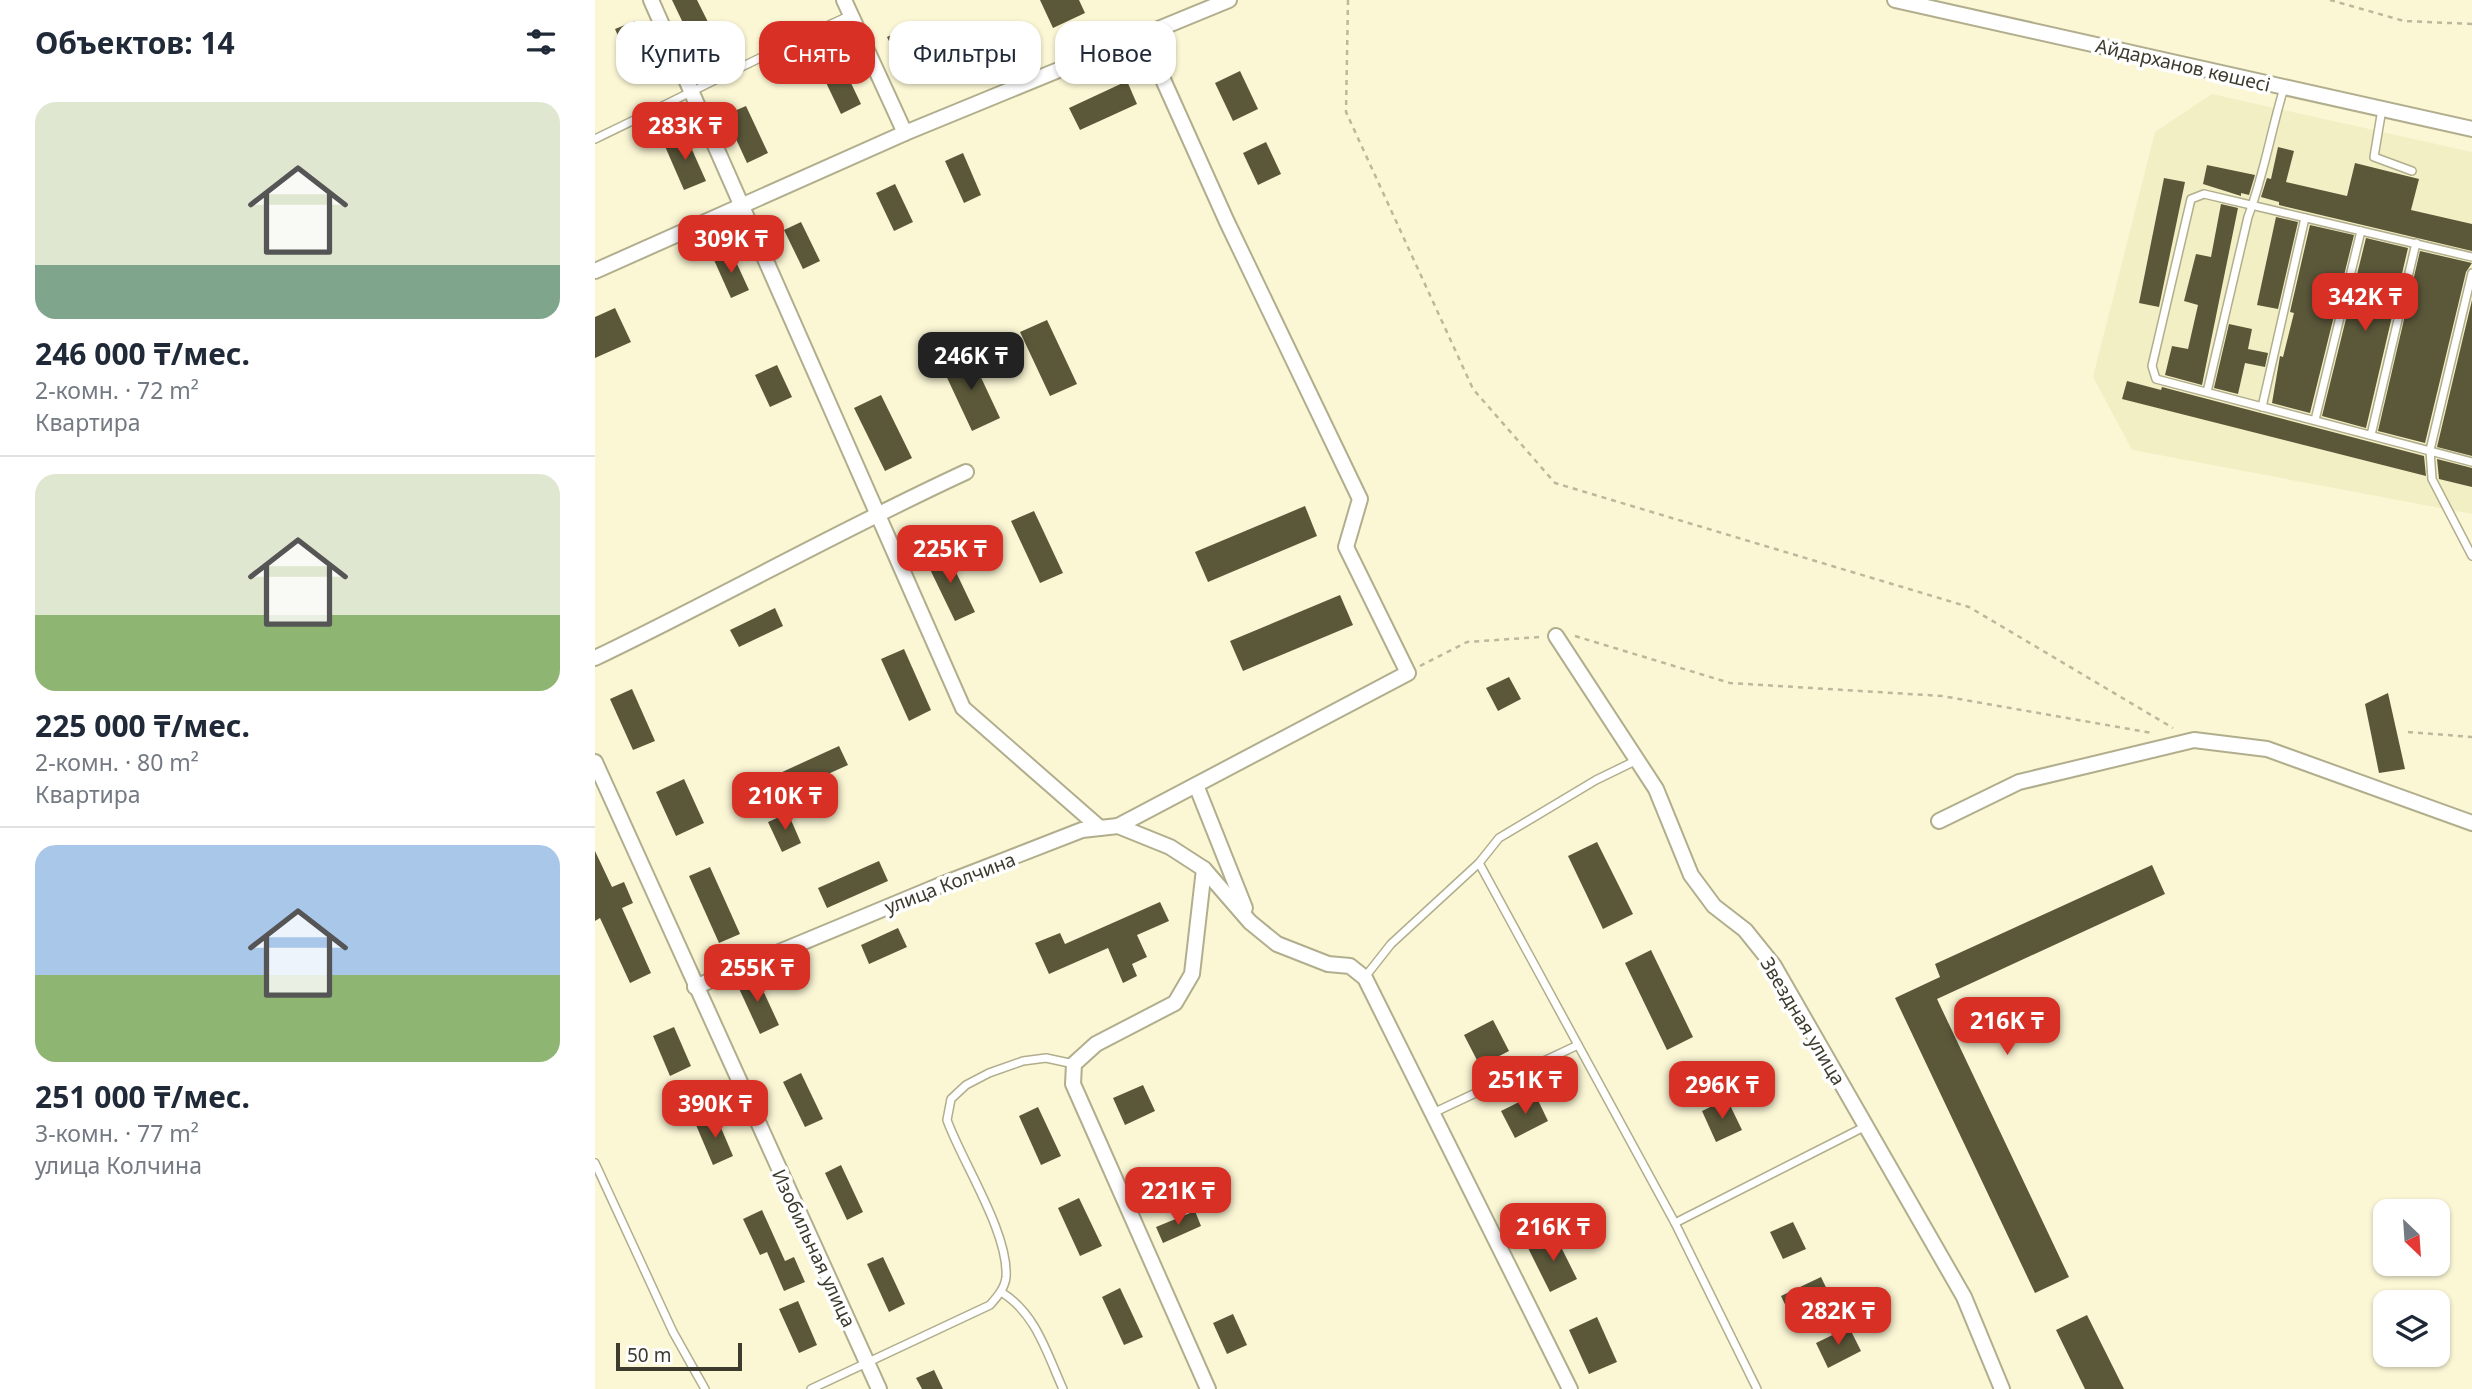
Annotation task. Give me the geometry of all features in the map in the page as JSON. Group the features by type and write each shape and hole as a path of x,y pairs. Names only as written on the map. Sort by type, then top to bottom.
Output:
{"street":[{"path":"652,0 740,206 963,708 1100,828"},
{"path":"844,0 905,132"},
{"path":"1176,22 1229,0"},
{"name":"Айдарханов көшесі","path":"1895,0 2472,130"},
{"path":"595,271 905,132 1055,71"},
{"path":"1118,826 1408,673 1346,547 1360,499 1227,222 1165,84"},
{"path":"595,658 693,611 877,513 966,472"},
{"name":"Звездная улица","path":"1556,636 1656,789 1691,875 1714,906 1745,930 1774,966 1964,1297 2003,1389"},
{"path":"1939,821 2019,782 2194,740 2267,749 2472,823"},
{"name":"Изобильная улица","path":"595,762 879,1389"},
{"path":"1196,785 1250,922"},
{"name":"улица Колчина","path":"695,987 938,886 1082,830 1118,826 1170,847 1204,869 1250,922 1276,944 1328,964 1350,967 1365,978"},
{"path":"1204,869 1192,974 1175,1003 1096,1044 1074,1064 1073,1084 1089,1127 1208,1389"},
{"path":"1365,978 1570,1389"}],"lane":[{"path":"595,139 692,93 754,59 851,15"},
{"path":"2207,393 2284,88"},
{"path":"2382,109 2374,158 2412,171"},
{"path":"2472,257 2204,194 2191,199 2152,366 2156,379 2472,461"},
{"path":"2262,407 2305,218"},
{"path":"2315,420 2361,230"},
{"path":"2371,435 2416,243"},
{"path":"2472,272 2430,450 2432,479 2472,556"},
{"path":"1365,978 1391,944 1479,863 1499,838 1596,780 1637,760"},
{"path":"1479,863 1675,1223 1757,1389"},
{"path":"1433,1113 1578,1045"},
{"path":"811,1389 990,1304 1001,1292 1006,1277 1001,1244 947,1119 951,1098 966,1085 1023,1061 1046,1058 1074,1064"},
{"path":"1675,1223 1866,1126"},
{"path":"595,1163 673,1332 705,1389"},
{"path":"1001,1292 1023,1309 1035,1327 1063,1389"}],"path":[{"path":"1347,0 1346,112 1473,389 1555,483 1969,607 2194,740"},
{"path":"2330,0 2404,21 2472,23"},
{"path":"1408,673 1467,642 1571,635 1730,683 1942,696 2154,733"},
{"path":"2409,732 2472,737"}],"shaded area":[{"path":"2212,94 2472,152 2472,514 2132,450 2093,377 2155,132"}],"building":[{"path":"672,0 697,0 708,21 682,21"},
{"path":"1040,0 1079,0 1085,13 1068,21 1055,21 1053,28"},
{"path":"1240,71 1258,109 1233,121 1215,83"},
{"path":"827,84 851,84 861,104 841,114"},
{"path":"1121,84 1128,84 1137,104 1080,130 1069,108"},
{"path":"746,106 768,153 747,163 725,115"},
{"path":"685,134 706,181 684,190 664,144"},
{"path":"1266,142 1281,174 1258,185 1243,153"},
{"path":"2278,147 2294,151 2286,182 2347,196 2355,163 2419,179 2411,210 2472,224 2472,251 2279,205 2279,202 2261,197 2267,178 2271,179"},
{"path":"963,153 981,195 964,203 945,161"},
{"path":"2207,165 2255,175 2249,195 2241,193 2241,196 2203,184"},
{"path":"2164,178 2185,182 2159,307 2139,303"},
{"path":"895,184 913,222 894,231 876,193"},
{"path":"2221,204 2238,208 2202,385 2165,375 2172,346 2188,349 2198,305 2184,301 2196,254 2211,257"},
{"path":"2276,217 2298,222 2278,309 2257,305"},
{"path":"801,222 820,261 803,269 784,230"},
{"path":"2310,225 2354,235 2310,413 2272,403 2280,356 2283,357 2294,313 2290,312"},
{"path":"2366,238 2408,248 2366,428 2322,416"},
{"path":"2420,251 2472,263 2466,272 2425,443 2378,431"},
{"path":"732,253 749,290 731,298 714,260"},
{"path":"2472,300 2472,456 2437,447"},
{"path":"615,308 631,342 595,358 595,317"},
{"path":"1047,320 1077,384 1050,396 1020,332"},
{"path":"2229,324 2252,329 2248,349 2268,353 2265,367 2245,363 2238,394 2214,388"},
{"path":"970,354 1000,418 972,431 942,367"},
{"path":"777,365 792,397 770,407 755,375"},
{"path":"2127,381 2161,390 2162,387 2424,456 2426,476 2122,399"},
{"path":"881,395 912,458 885,471 854,408"},
{"path":"2437,459 2472,468 2472,487 2439,479"},
{"path":"1305,506 1317,536 1208,582 1195,552"},
{"path":"1034,511 1063,573 1040,583 1011,521"},
{"path":"945,549 975,612 955,621 925,559"},
{"path":"1340,595 1353,625 1243,671 1230,641"},
{"path":"775,608 783,626 739,647 730,630"},
{"path":"904,649 931,710 909,721 881,659"},
{"path":"1509,677 1521,699 1498,711 1486,688"},
{"path":"632,689 655,741 633,750 610,699"},
{"path":"2388,693 2405,769 2379,773 2365,704"},
{"path":"839,746 848,765 788,792 780,773"},
{"path":"684,779 704,823 676,836 656,792"},
{"path":"788,813 801,843 782,852 768,822"},
{"path":"1597,842 1633,914 1603,929 1568,856"},
{"path":"595,851 612,887 624,882 633,903 622,908 651,973 630,983 600,918 595,921"},
{"path":"879,861 888,881 827,908 818,888"},
{"path":"2152,865 2165,894 1937,999 2069,1277 2035,1293 1895,998 1940,977 1935,964"},
{"path":"710,867 740,934 719,943 689,876"},
{"path":"1160,902 1169,921 1137,935 1147,957 1132,964 1137,976 1123,983 1108,948 1049,974 1035,943 1060,933 1065,944"},
{"path":"898,928 907,947 869,964 861,945"},
{"path":"1651,950 1693,1037 1667,1050 1625,963"},
{"path":"755,973 779,1025 760,1034 736,982"},
{"path":"1493,1020 1509,1051 1480,1066 1464,1035"},
{"path":"674,1027 691,1066 670,1076 653,1036"},
{"path":"801,1073 823,1119 805,1127 783,1082"},
{"path":"1143,1085 1155,1111 1125,1125 1113,1098"},
{"path":"1535,1094 1548,1121 1515,1138 1501,1111"},
{"path":"1727,1099 1742,1130 1716,1142 1702,1111"},
{"path":"1038,1107 1061,1156 1041,1165 1019,1116"},
{"path":"716,1116 733,1156 713,1165 696,1125"},
{"path":"841,1165 863,1212 847,1220 825,1173"},
{"path":"1079,1198 1102,1246 1080,1256 1058,1208"},
{"path":"762,1210 785,1261 794,1257 805,1282 784,1291 767,1252 760,1255 743,1219"},
{"path":"1195,1211 1201,1226 1163,1243 1156,1227"},
{"path":"1793,1222 1806,1249 1783,1259 1770,1232"},
{"path":"1555,1235 1577,1279 1550,1292 1528,1248"},
{"path":"883,1257 905,1304 889,1312 867,1264"},
{"path":"1821,1277 1832,1300 1792,1319 1781,1296"},
{"path":"1120,1288 1143,1337 1124,1345 1102,1297"},
{"path":"798,1301 817,1345 799,1353 779,1309"},
{"path":"1233,1314 1247,1345 1227,1354 1213,1323"},
{"path":"2087,1315 2124,1389 2085,1389 2056,1330"},
{"path":"1597,1317 1617,1362 1589,1374 1569,1330"},
{"path":"1849,1327 1861,1351 1828,1368 1816,1343"},
{"path":"934,1370 943,1389 922,1389 916,1378"}]}
